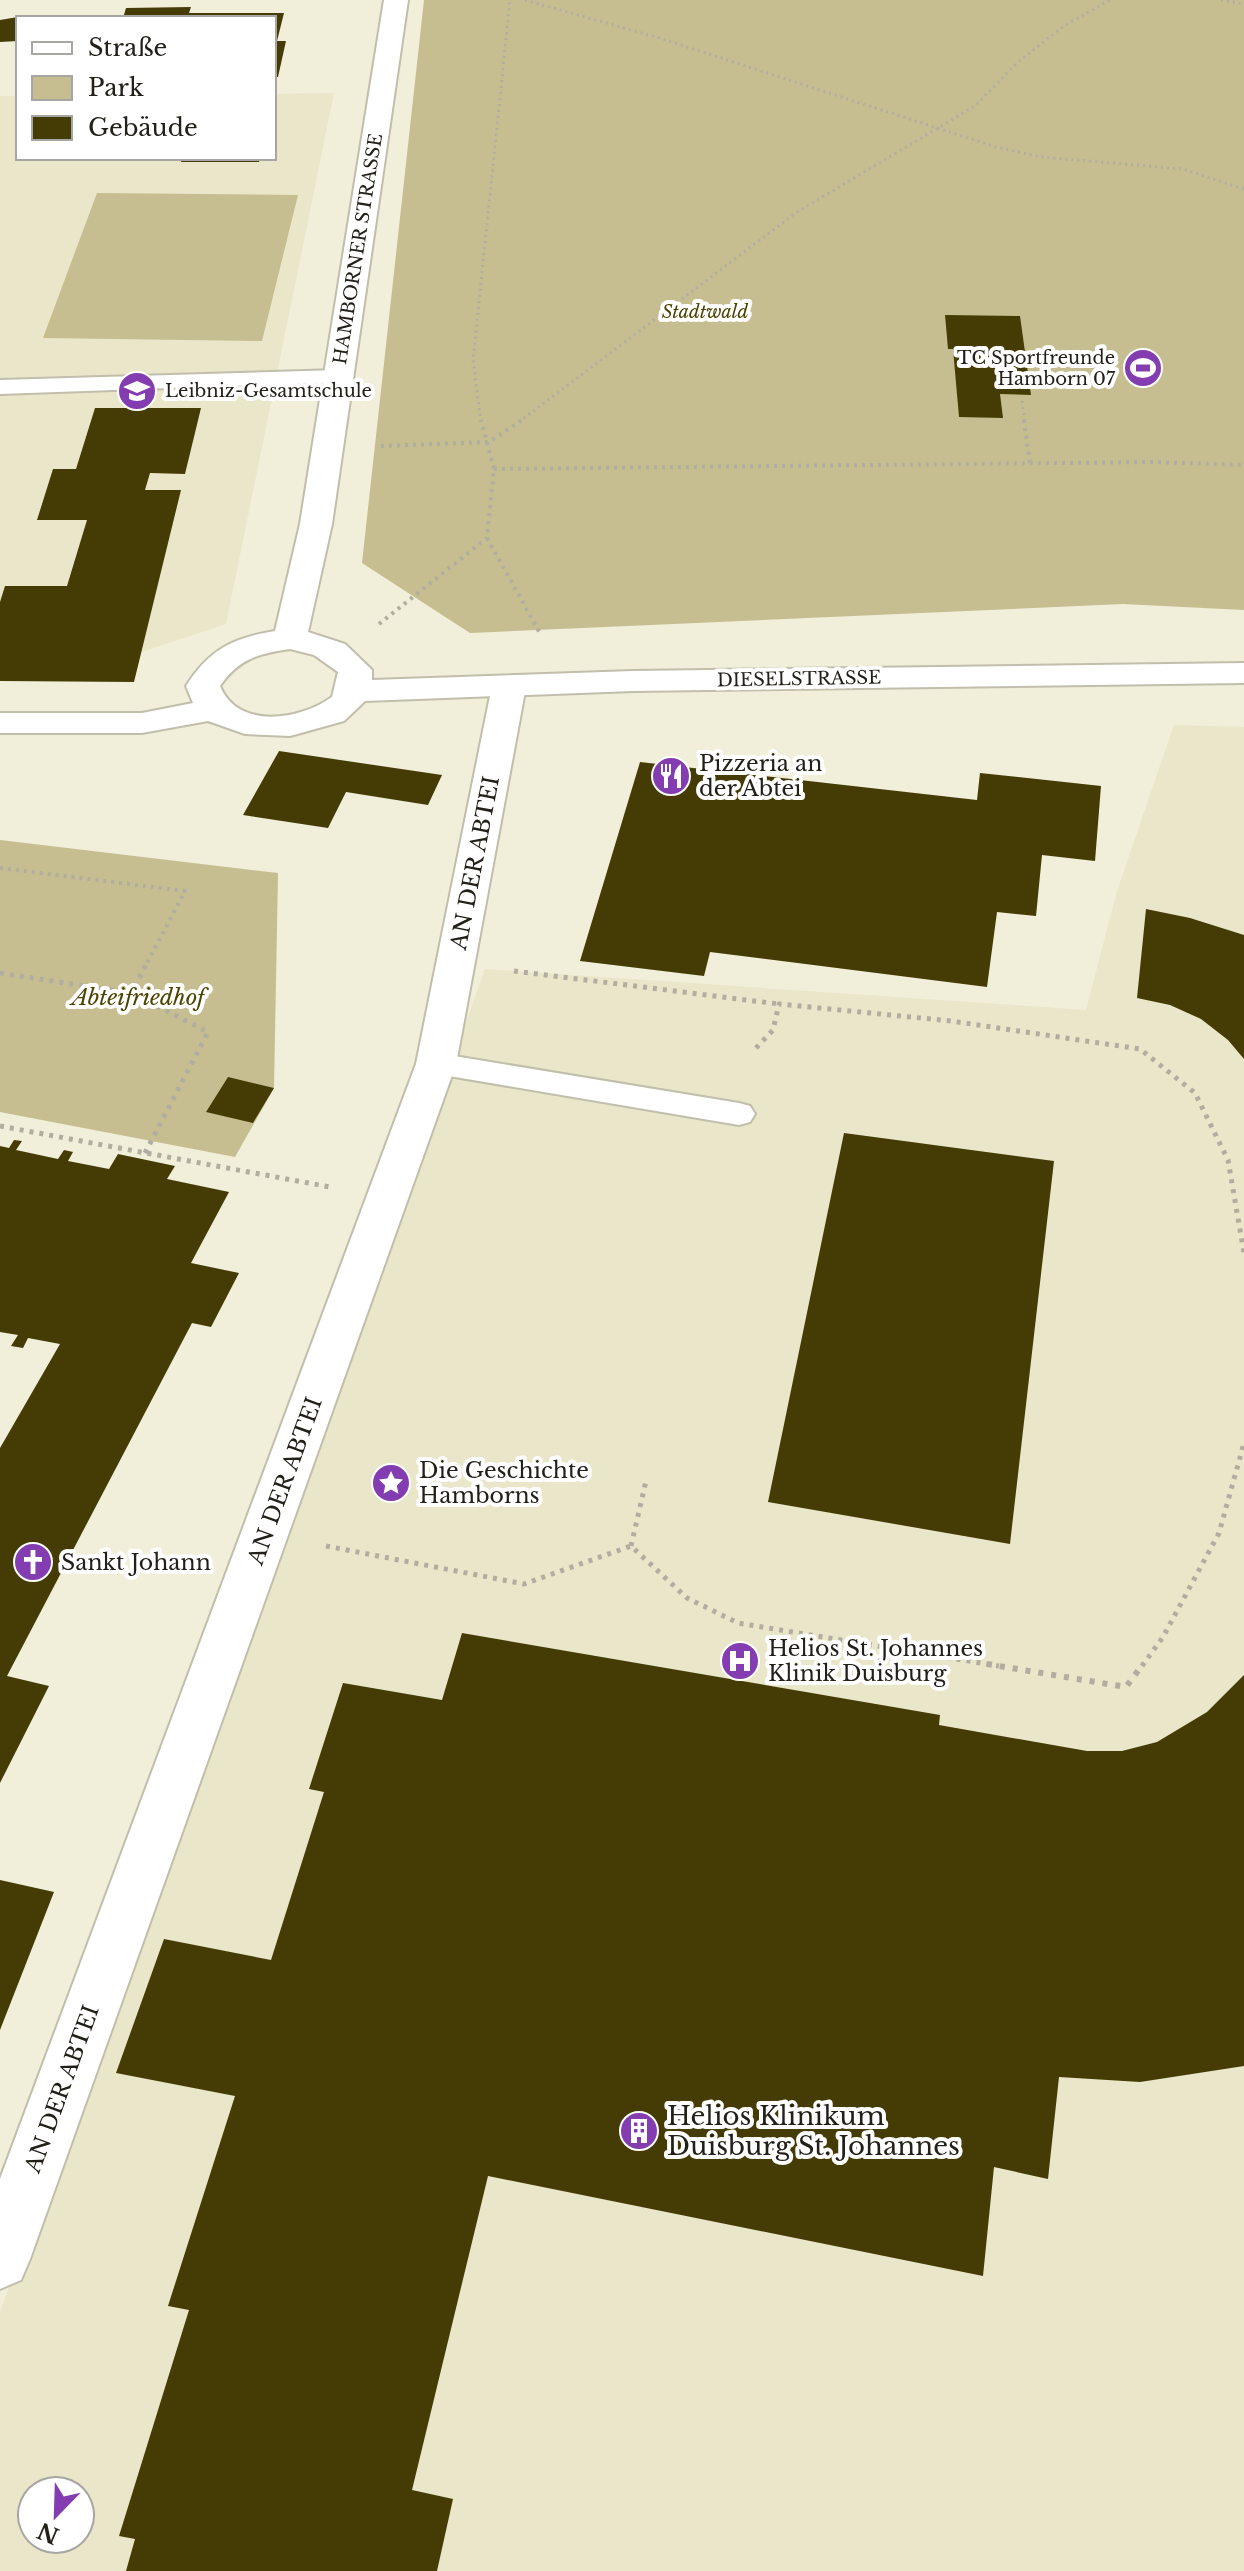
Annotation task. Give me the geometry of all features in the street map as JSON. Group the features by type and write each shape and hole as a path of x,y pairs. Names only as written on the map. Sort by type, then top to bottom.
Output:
{"street":[{"name":"HAMBORNER STRASSE","path":"290,639 297,594 316,524 396,0"},
{"path":"290,639 317,643 339,652 355,670 354,691 342,706 319,719 291,726 261,727 234,721 214,709 203,686 216,662 249,645 290,639"},
{"name":"DIESELSTRASSE","path":"354,691 568,684 1244,673"},
{"name":"AN DER ABTEI","path":"0,2259 436,1064 509,686"},
{"path":"0,723 142,723 214,709"}],"lane":[{"path":"0,387 338,377"},
{"path":"436,1064 739,1114"}],"path":[{"path":"510,0 511,17 478,285 473,360 481,420 494,469 487,538 568,684"},
{"path":"525,0 939,126 996,147 1042,157 1183,169 1244,189"},
{"path":"328,447 489,442 547,403 633,333 797,212 975,106 1018,62 1064,26 1110,0"},
{"path":"1221,0 1244,4"},
{"path":"1022,401 1030,464"},
{"path":"494,469 1244,465"},
{"path":"339,652 407,603 487,538"},
{"path":"0,868 185,891 131,993"},
{"path":"455,964 779,1004 951,1021 1140,1049 1195,1093 1228,1160 1244,1253"},
{"path":"0,973 131,993 208,1032 145,1153"},
{"path":"756,1048 773,1030 779,1004"},
{"path":"0,1126 386,1197"},
{"path":"631,1546 687,1598 738,1623 1126,1687 1163,1637 1219,1533 1244,1443"},
{"path":"631,1546 646,1481"},
{"path":"266,1535 524,1584 631,1546"}],"shaded area":[{"name":"Leibniz-Gesamtschule","path":"334,93 226,624 141,652 0,681 0,96 16,96 16,160 276,160 276,94"},
{"name":"Helios St. Johannes Klinik Duisburg","path":"1174,725 1244,727 1244,2571 0,2571 0,2312 485,969 1086,1010 1117,891"}],"green space":[{"name":"Stadtwald","path":"424,0 1244,0 1244,610 1123,604 470,633 362,563"},
{"path":"97,193 298,195 262,341 43,338"},
{"name":"Abteifriedhof","path":"0,840 278,873 274,1088 235,1157 0,1112"}],"building":[{"path":"191,7 189,13 284,13 277,41 286,41 278,77 276,16 124,16 126,8"},
{"path":"16,17 16,41 0,42 0,20"},
{"path":"182,160 260,160 259,162"},
{"path":"945,315 1020,316 1031,395 1000,394 1003,418 959,417 953,349 948,349"},
{"path":"95,408 201,408 185,474 150,473 145,490 181,490 134,682 0,681 0,602 5,586 67,586 87,520 37,520 53,469 76,469"},
{"path":"279,751 442,775 428,805 346,792 328,828 243,815"},
{"path":"640,762 977,800 980,773 1101,786 1095,861 1042,855 1036,916 997,912 987,987 710,952 704,976 580,961"},
{"path":"1146,909 1190,918 1244,935 1244,1059 1228,1040 1201,1019 1170,1005 1137,998"},
{"path":"228,1077 274,1088 253,1123 206,1112"},
{"path":"844,1133 1054,1161 1010,1544 768,1502"},
{"name":"Sankt Johann","path":"14,1140 22,1141 16,1150 58,1159 64,1150 73,1152 68,1161 109,1169 118,1154 175,1166 167,1179 229,1192 191,1263 239,1273 211,1327 192,1323 7,1676 49,1686 0,1783 0,1448 60,1344 28,1338 23,1348 11,1346 18,1335 0,1332 0,1146 9,1148"},
{"name":"Helios Klinikum Duisburg St. Johannes","path":"462,1633 940,1715 939,1725 1087,1751 1122,1751 1157,1742 1207,1712 1244,1675 1244,2066 1140,2082 1059,2077 1048,2179 994,2167 983,2276 488,2176 412,2490 453,2499 437,2571 126,2571 135,2539 119,2536 189,2310 168,2306 235,2096 116,2073 164,1939 271,1960 324,1792 309,1789 343,1683 442,1700"},
{"path":"0,1880 54,1892 0,2030"}],"place":[{"name":"TC Sportfreunde Hamborn 07","path":"1143,368"},
{"name":"Leibniz-Gesamtschule","path":"137,391"},
{"name":"Pizzeria an der Abtei","path":"671,776"},
{"name":"Die Geschichte Hamborns","path":"391,1483"},
{"name":"Sankt Johann","path":"33,1562"},
{"name":"Helios St. Johannes Klinik Duisburg","path":"740,1661"},
{"name":"Helios Klinikum Duisburg St. Johannes","path":"639,2131"}]}
